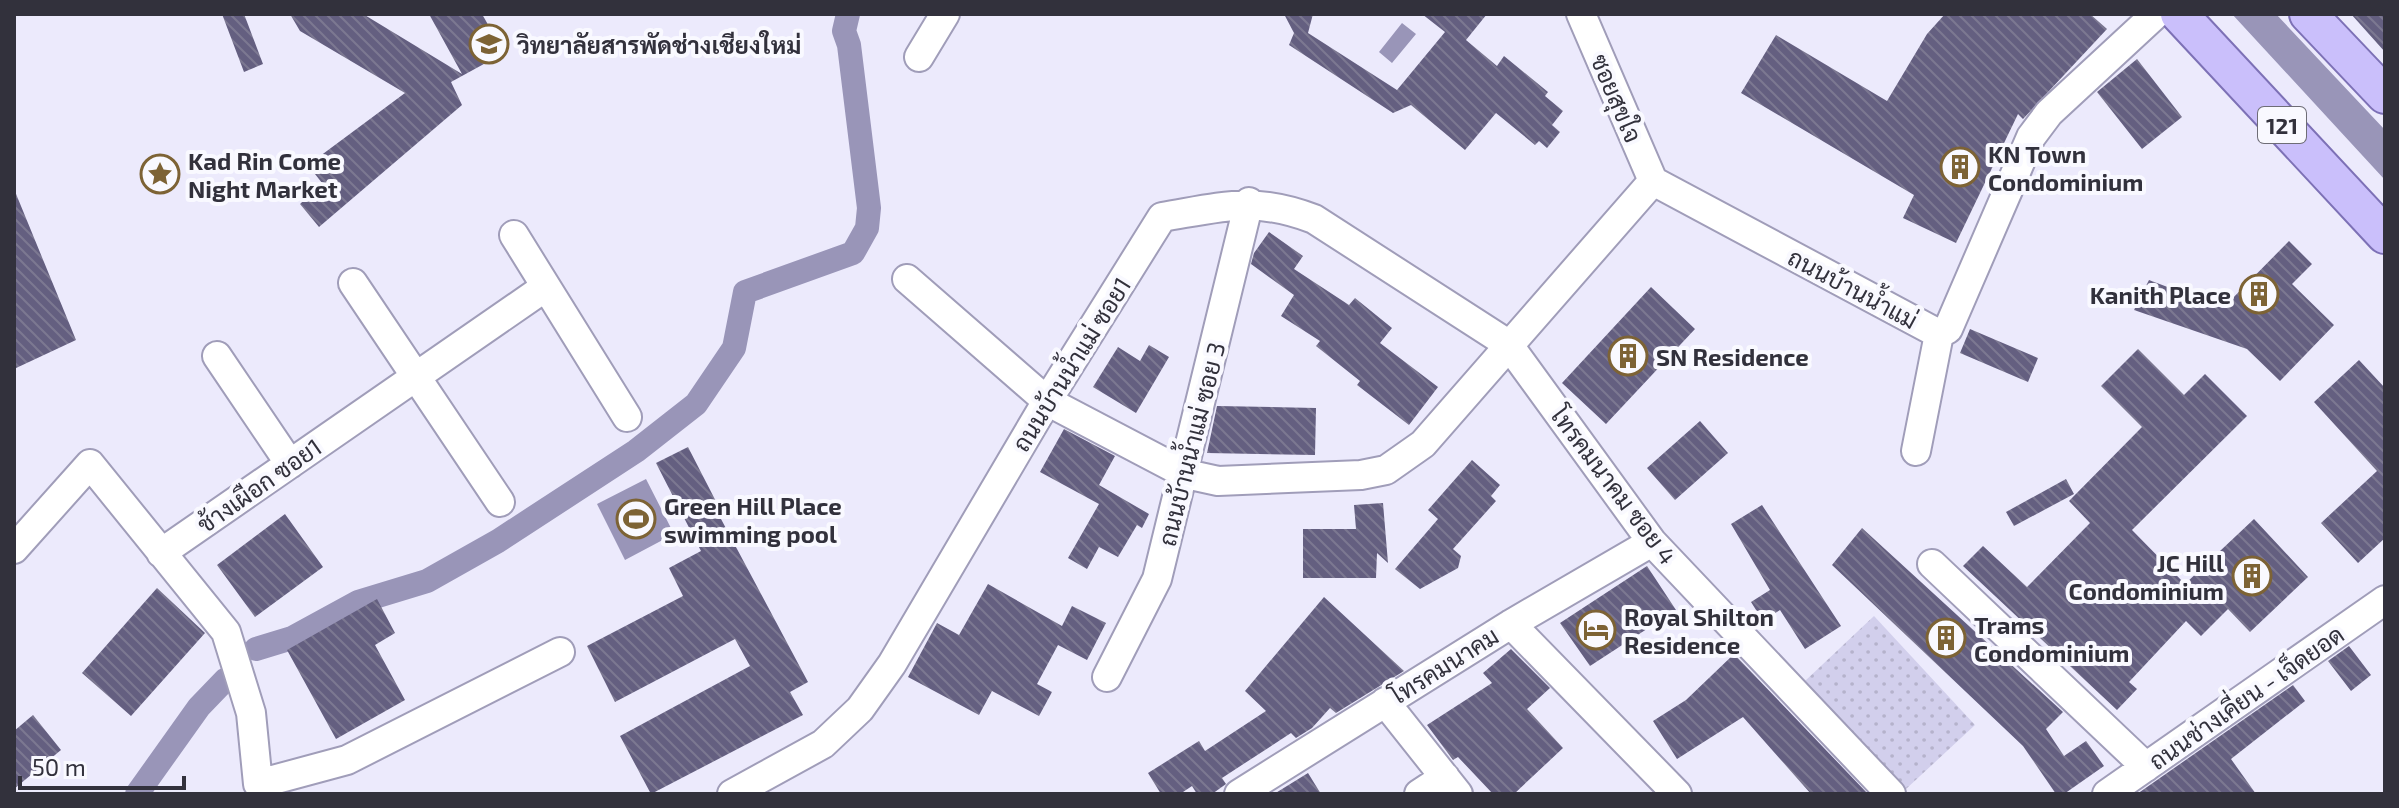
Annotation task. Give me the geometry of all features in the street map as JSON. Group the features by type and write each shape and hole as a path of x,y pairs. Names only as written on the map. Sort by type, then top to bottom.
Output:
{"main road":[{"name":"121","path":"2179,14 2385,235"},
{"path":"2308,14 2385,95"}],"street":[{"path":"919,57 945,14"},
{"name":"ซอยสุขใจ","path":"1581,14 1653,181"},
{"name":"ถนนบ้านน้ำแม่","path":"1653,181 1939,334 1948,329 2031,137 2049,113 2156,14"},
{"path":"907,279 1047,401 1186,474 1218,481 1386,470 1423,444 1653,181"},
{"name":"ถนนบ้านน้ำแม่ ซอย1","path":"732,794 823,744 860,709 892,664 1047,401 1162,217 1249,202 1283,207 1314,219 1508,344"},
{"name":"ถนนบ้านน้ำแม่ ซอย 3","path":"1107,677 1157,579 1186,474 1249,202"},
{"path":"514,235 544,288 627,417"},
{"path":"353,283 500,502"},
{"name":"ช้างเผือก ซอย1","path":"161,553 544,288"},
{"path":"1916,451 1939,334"},
{"name":"โทรคมนาคม ซอย 4","path":"1508,344 1652,542 1891,794"},
{"path":"217,356 290,464"},
{"path":"14,549 90,464 226,632 251,713 258,784 347,760 560,652"},
{"name":"โทรคมนาคม","path":"1239,794 1511,624 1652,542"},
{"path":"1932,564 2146,767"},
{"name":"ถนนช่างเคี่ยน - เจ็ดยอด","path":"2107,794 2385,600"},
{"path":"1511,624 1677,794"},
{"path":"1385,702 1451,786 1419,794"}],"shaded area":[{"path":"2232,14 2276,14 2385,130 2385,180"},
{"path":"1402,23 1416,34 1392,63 1379,52"},
{"name":"Green Hill Place swimming pool","path":"646,479 674,534 625,560 597,504"},
{"path":"1874,616 1975,725 1906,789 1805,681"}],"building":[{"path":"222,14 244,14 263,64 244,72"},
{"path":"290,14 363,14 462,74 429,14 482,14 504,53 451,82 462,105 319,227 300,204 322,183 308,165 405,93 300,31"},
{"path":"1284,14 1313,14 1308,33 1397,90 1445,32 1422,14 1487,14 1466,40 1497,66 1504,56 1548,92 1545,96 1563,111 1552,125 1560,132 1547,148 1539,141 1535,145 1496,113 1465,150 1411,105 1393,113 1289,45 1294,33"},
{"path":"1945,14 2090,14 2107,29 2023,119 2018,114 1956,243 1903,218 1914,195 1741,93 1776,35 1887,101 1927,34"},
{"path":"2351,14 2385,14 2385,52"},
{"path":"2137,59 2182,117 2142,149 2097,92"},
{"path":"14,189 76,340 14,369"},
{"path":"1269,232 1303,256 1294,269 1349,305 1355,298 1392,328 1380,343 1438,387 1409,425 1357,385 1360,381 1316,346 1320,341 1281,316 1294,295 1251,264 1254,253"},
{"path":"2289,241 2312,264 2292,284 2334,325 2280,381 2247,349 2134,310 2149,280 2223,308"},
{"name":"SN Residence","path":"1651,287 1695,329 1606,424 1562,383"},
{"path":"1970,329 2038,358 2028,382 1960,353"},
{"path":"1149,345 1169,357 1136,413 1093,387 1118,347 1140,361"},
{"path":"2138,349 2184,395 2205,374 2247,416 2132,530 2185,584 2254,519 2308,577 2250,632 2228,609 2201,636 2186,621 2129,682 2137,689 2117,710 1963,566 1983,546 2027,587 2090,523 2069,501 2142,427 2101,386"},
{"path":"2359,360 2385,388 2385,538 2358,563 2321,523 2377,471 2314,402"},
{"path":"1217,406 1316,408 1315,455 1207,453"},
{"path":"1700,421 1728,453 1675,500 1647,468"},
{"path":"1064,429 1115,456 1099,485 1149,514 1142,528 1137,525 1118,557 1099,547 1087,569 1068,558 1099,504 1040,472"},
{"path":"688,447 724,517 721,519 808,682 790,692 803,715 651,794 620,736 750,666 735,639 615,702 587,646 683,596 669,568 701,551 656,463"},
{"path":"1472,460 1500,485 1491,496 1496,501 1453,549 1461,556 1458,568 1420,589 1395,569 1438,519 1428,510"},
{"path":"2066,479 2074,494 2014,526 2006,512"},
{"path":"1383,503 1388,563 1377,553 1376,578 1303,578 1303,529 1356,529 1354,505"},
{"path":"1762,505 1841,626 1805,649 1780,610 1763,621 1751,602 1770,590 1731,524"},
{"path":"285,514 323,567 255,617 217,565"},
{"name":"Trams Condominium","path":"1862,528 2063,712 2046,729 2064,756 2086,741 2104,766 2064,794 2056,794 2023,746 1832,565"},
{"path":"1647,566 1676,610 1590,666 1560,623"},
{"path":"988,584 1062,626 1072,606 1106,623 1087,660 1058,645 1037,684 1052,692 1039,716 992,691 979,715 908,677 937,623 959,635"},
{"path":"157,588 205,633 131,716 82,673"},
{"path":"1324,597 1404,671 1336,713 1330,708 1312,728 1296,738 1291,733 1222,778 1226,784 1212,794 1197,794 1192,786 1180,794 1161,794 1148,773 1199,741 1205,751 1266,711 1245,691"},
{"path":"377,599 395,633 375,645 405,700 336,739 287,650"},
{"path":"2349,646 2371,675 2351,691 2328,661"},
{"path":"1511,649 1550,688 1527,709 1563,748 1514,794 1493,794 1458,757 1453,760 1427,725 1492,683 1483,673"},
{"path":"1734,654 1868,794 1811,794 1743,717 1677,759 1653,721 1686,700"},
{"path":"2293,685 2305,701 2231,759 2256,794 2137,794"},
{"path":"33,715 61,750 14,789 14,731"},
{"path":"1308,773 1321,794 1274,794"}],"waterway":[{"path":"256,649 292,638 358,602 427,581 498,541 636,451 696,404 734,348 745,292 853,253 867,228 869,208 849,45 844,31 848,14"},
{"path":"137,794 199,707 225,680"}],"place":[{"name":"วิทยาลัยสารพัดช่างเชียงใหม่","path":"489,44"},
{"name":"KN Town Condominium","path":"1960,167"},
{"name":"Kad Rin Come Night Market","path":"160,174"},
{"name":"Kanith Place","path":"2259,294"},
{"name":"SN Residence","path":"1628,356"},
{"name":"Green Hill Place swimming pool","path":"636,519"},
{"name":"JC Hill Condominium","path":"2252,576"},
{"name":"Royal Shilton Residence","path":"1596,630"},
{"name":"Trams Condominium","path":"1946,638"}]}
